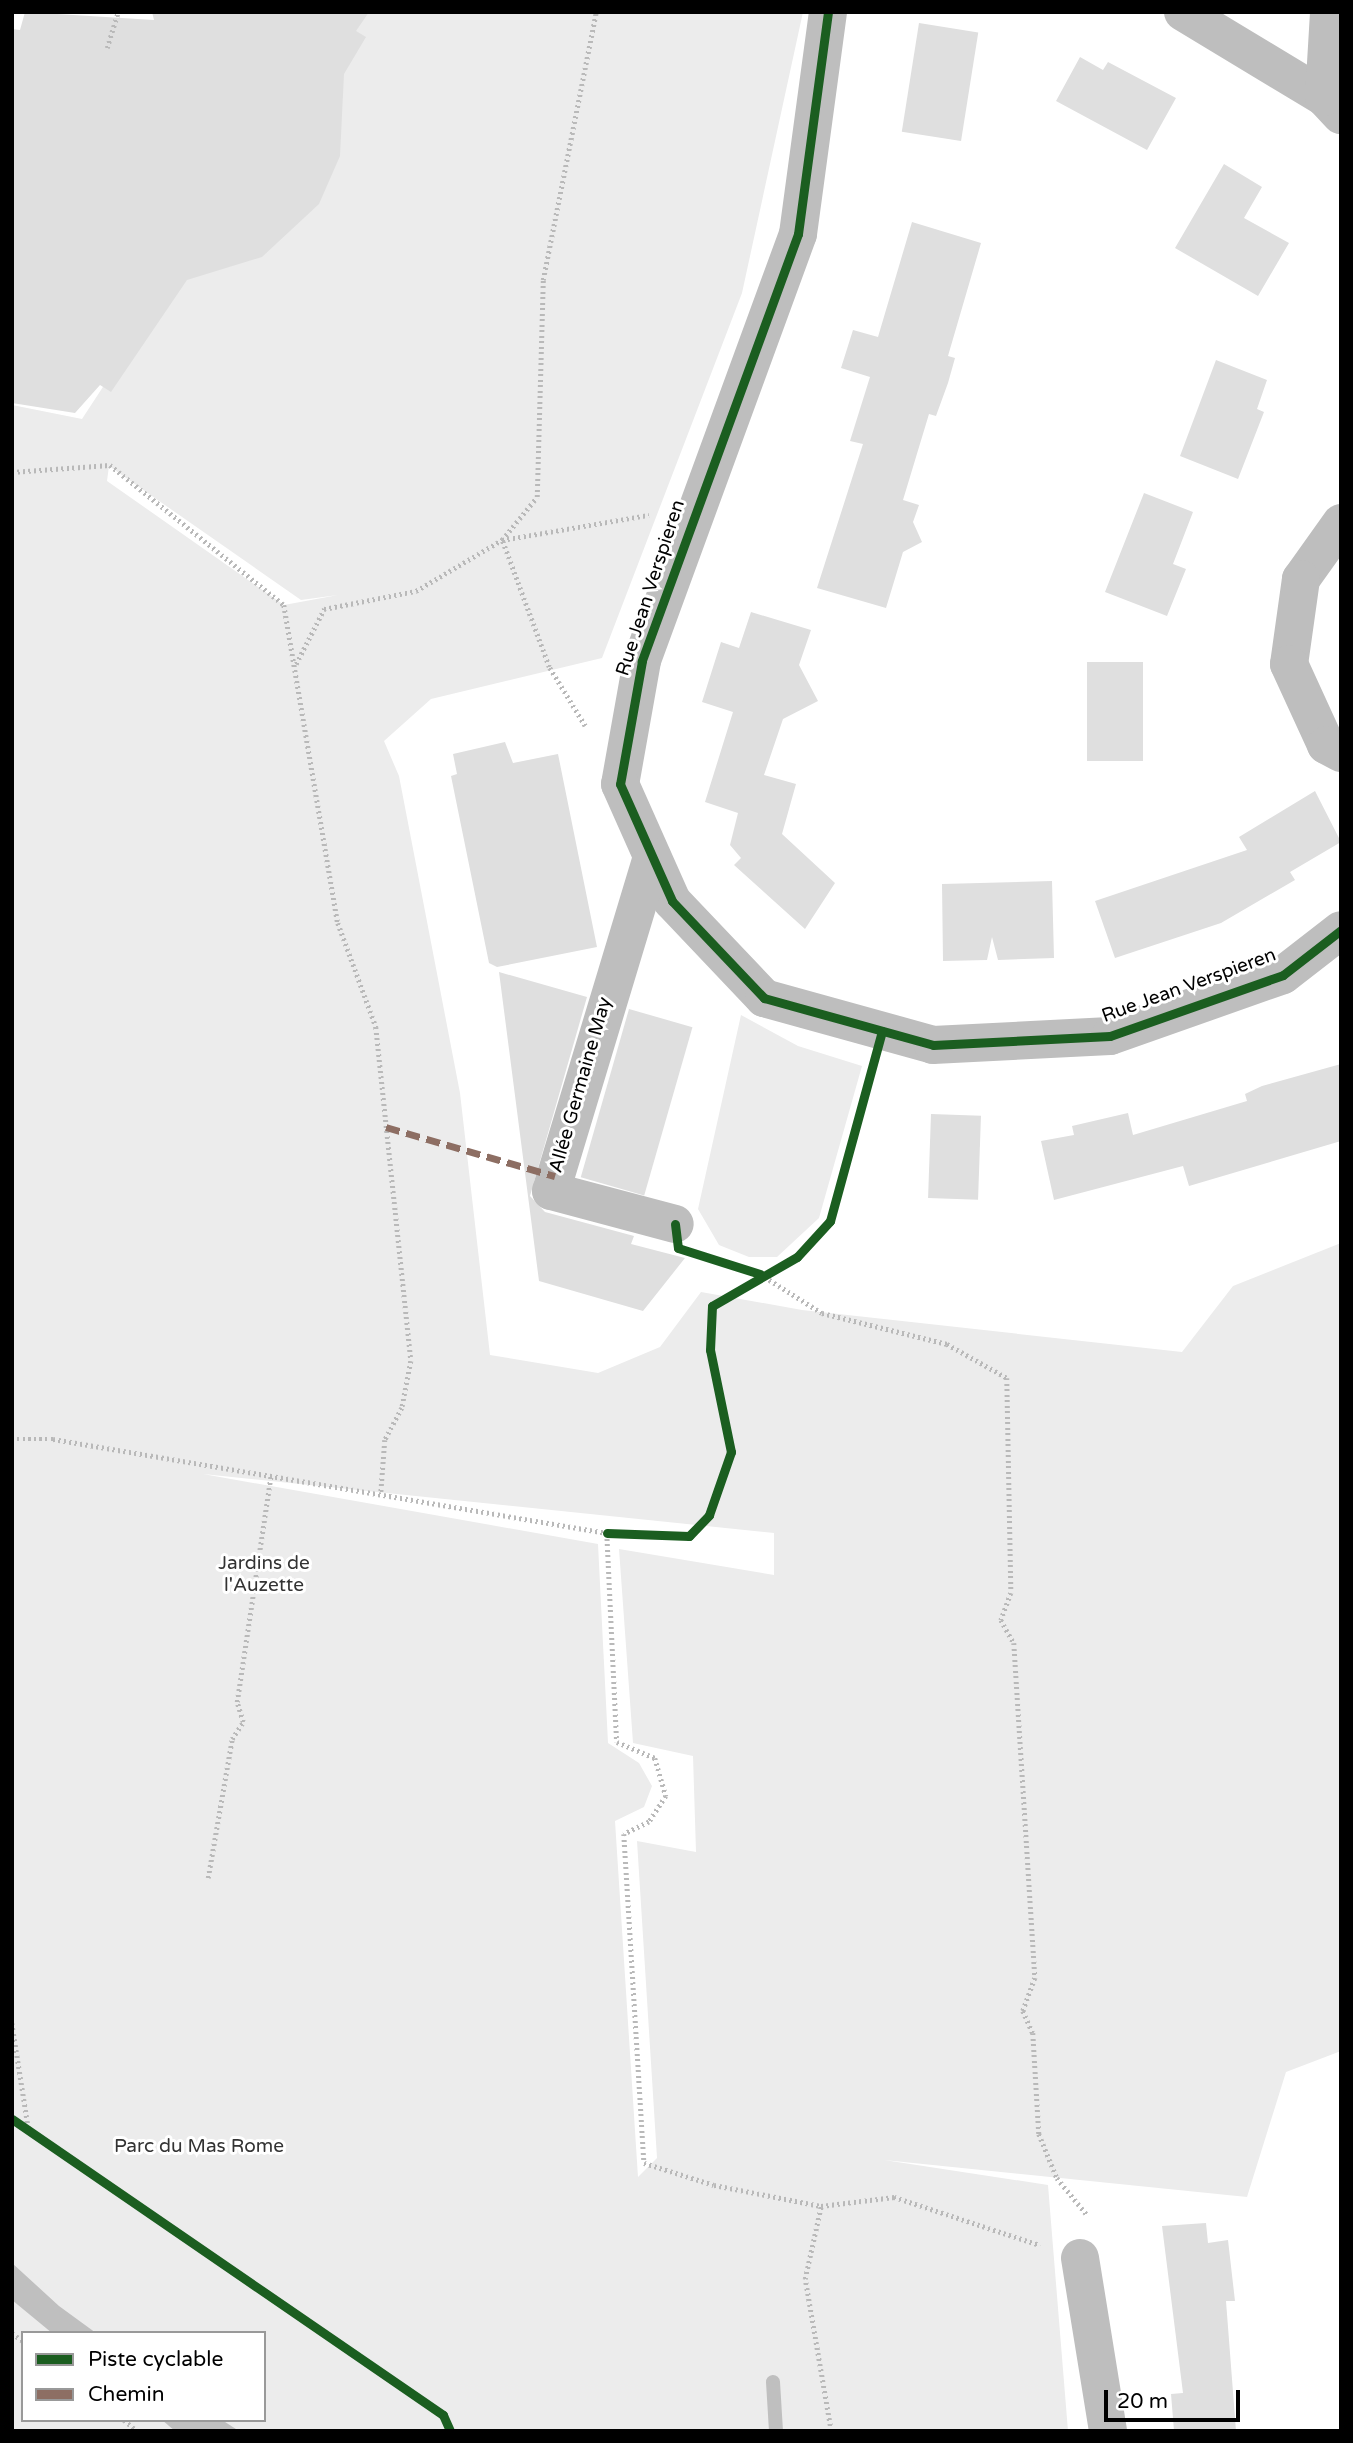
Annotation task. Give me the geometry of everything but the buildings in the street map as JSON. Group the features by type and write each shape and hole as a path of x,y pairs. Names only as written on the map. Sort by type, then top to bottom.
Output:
{"street":[{"name":"Rue Jean Verspieren","path":"828,12 797,234 642,661 620,784 672,901 764,998 933,1045 1110,1036 1283,975 1341,930"},
{"path":"1183,12 1335,95"},
{"path":"1329,12 1335,95"},
{"path":"1341,523 1301,579 1289,664 1326,745 1341,753"},
{"name":"Allée Germaine May","path":"652,856 551,1191 675,1224"},
{"path":"1080,2258 1108,2431"}],"path":[{"path":"107,48 118,12"},
{"path":"296,664 324,609 416,591 502,540 537,497 542,280 596,12"},
{"path":"12,472 110,466 284,605 338,923 376,1027 409,1348 402,1408 385,1440 381,1494"},
{"path":"502,540 646,517 657,509"},
{"path":"502,540 549,667 620,784"},
{"path":"12,1439 53,1438 607,1533 689,1536 709,1515 731,1452 710,1350 712,1306 760,1274 797,1257 830,1222 882,1031"},
{"path":"607,1533 617,1742 654,1758 666,1796 649,1822 624,1834 644,2163 714,2185 821,2206 894,2197 1080,2258 1090,2218 1057,2178 1039,2134 1033,2033 1023,2011 1035,1978 1014,1643 1001,1620 1012,1593 1007,1378 947,1344 822,1312 760,1274 678,1248 675,1224"},
{"path":"208,1878 232,1739 243,1722 237,1702 271,1475"},
{"path":"12,2023 29,2131"},
{"path":"821,2206 805,2279 831,2431"}],"green space":[{"path":"348,12 803,12 742,293 602,658 431,699 384,741 399,776 460,1093 490,1355 598,1373 660,1347 701,1292 802,1310 1182,1352 1233,1286 1341,1243 1341,2051 1286,2072 1247,2197 884,2160 1048,2185 1068,2431 12,2431 12,405 82,419","holes":["109,466 301,600 338,595 284,605 107,481","203,1474 774,1533 774,1575 619,1549 633,1743 693,1756 696,1852 637,1841 657,2158 638,2177 615,1821 644,1807 652,1786 639,1763 608,1743 598,1544"]},
{"path":"741,1015 798,1046 862,1066 819,1218 777,1257 749,1257 719,1245 698,1209"}],"shaded area":[{"path":"12,2263 59,2306 93,2331 50,2331 12,2300"},
{"path":"164,2422 225,2422 239,2431 175,2431"}],"waterway":[{"path":"773,2382 776,2431"}],"marked path":[{"path":"386,1127 555,1176"}],"cycle path":[{"path":"828,12 798,234 642,661 620,784 672,901 764,998 933,1045 1110,1036 1283,975 1341,930"},
{"path":"607,1533 689,1536 709,1515 731,1452 710,1350 712,1306 797,1257 830,1221 882,1031"},
{"path":"675,1224 678,1248 760,1274"},
{"path":"12,2119 443,2415 450,2431"}],"park label":[{"name":"Jardins de l'Auzette","path":"264,1575"},
{"name":"Parc du Mas Rome","path":"199,2147"}]}
